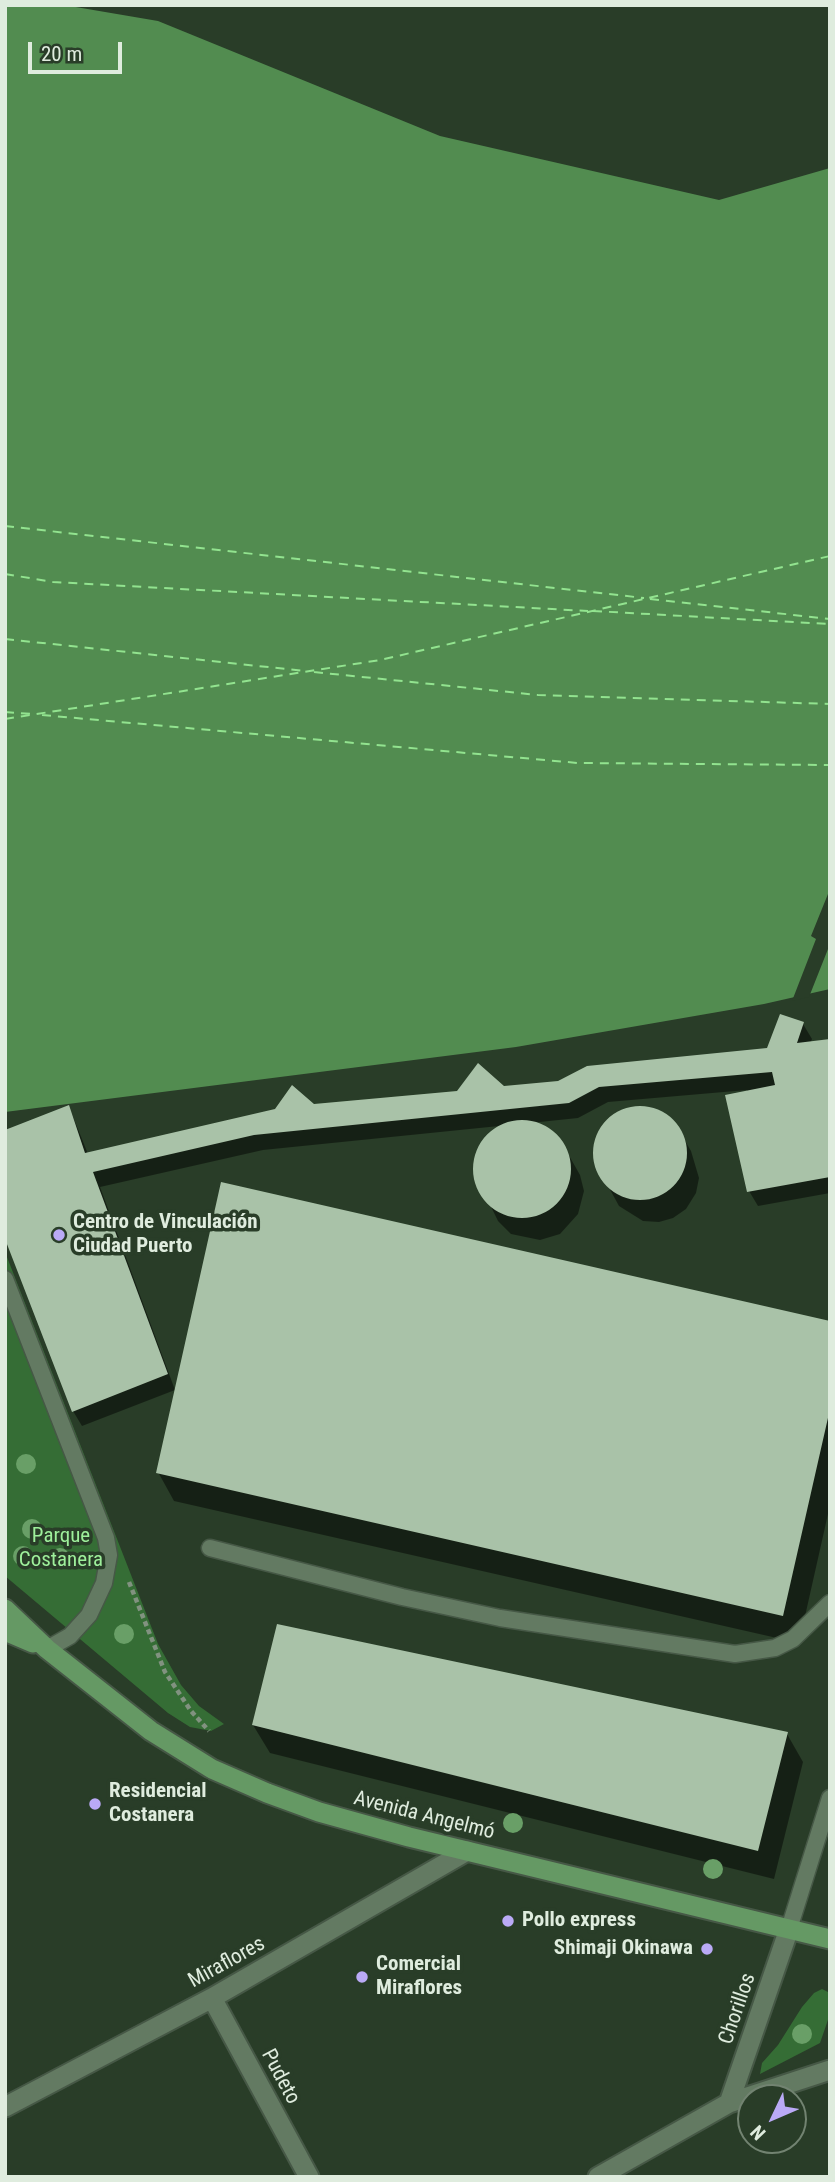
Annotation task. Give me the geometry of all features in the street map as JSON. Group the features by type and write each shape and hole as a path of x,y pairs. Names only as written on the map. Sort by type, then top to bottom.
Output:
{"main road":[{"path":"5,1609 47,1649"},
{"path":"5,1631 47,1649"},
{"name":"Avenida Angelmó","path":"47,1649 151,1731 235,1780 318,1812 830,1939"}],"street":[{"name":"Miraflores","path":"5,2107 212,1998 467,1851"},
{"name":"Chorillos","path":"729,2104 789,1929"},
{"name":"Pudeto","path":"212,1998 309,2177"},
{"path":"598,2177 729,2104 830,2070"}],"lane":[{"path":"5,1279 106,1538 109,1555 104,1583 89,1615 78,1630 47,1649"},
{"path":"210,1548 390,1595 488,1615 597,1635 735,1654 765,1651 793,1639 830,1603"},
{"path":"789,1929 830,1798"}],"green space":[{"name":"Parque Costanera","path":"5,1252 158,1644 181,1685 199,1706 224,1724 211,1731 190,1727 168,1713 5,1576"},
{"path":"822,1989 830,1993 830,2014 820,2043 760,2074 762,2063 778,2045 802,2007 814,1993"}],"shaded area":[{"path":"5,5 64,5 158,21 440,136 719,200 830,168 830,989 764,1004 516,1047 5,1112"}],"pier":[{"path":"830,889 830,944 809,997 792,1001 816,939 811,936"}],"building":[{"path":"780,1014 804,1022 797,1043 830,1039 830,1177 747,1192 725,1095 775,1085 772,1072 599,1087 569,1103 254,1135 93,1172 168,1374 72,1412 5,1239 5,1130 69,1105 85,1153 275,1109 292,1085 314,1104 457,1091 478,1063 504,1086 558,1081 587,1066 767,1048"},
{"path":"640,1106 658,1110 673,1120 683,1135 687,1153 683,1171 673,1186 658,1196 640,1200 622,1196 607,1186 597,1171 593,1153 597,1135 607,1120 622,1110"},
{"path":"522,1120 541,1124 556,1135 567,1150 571,1169 567,1188 556,1203 541,1214 522,1218 503,1214 488,1203 477,1188 473,1169 477,1150 488,1135 503,1124"},
{"path":"221,1182 830,1321 830,1409 783,1616 156,1473"},
{"path":"277,1624 788,1732 758,1851 252,1725"}],"ferry route":[{"path":"5,526 644,598"},
{"path":"5,719 380,660 830,556"},
{"path":"5,574 53,582 588,611"},
{"path":"650,599 830,619"},
{"path":"593,611 830,624"},
{"path":"5,639 305,671"},
{"path":"314,672 538,695 830,704"},
{"path":"5,712 33,714"},
{"path":"42,715 578,763 830,765"}],"place":[{"name":"Centro de Vinculación Ciudad Puerto","path":"59,1235"},
{"name":"Residencial Costanera","path":"95,1804"},
{"name":"Pollo express","path":"508,1921"},
{"name":"Shimaji Okinawa","path":"707,1949"},
{"name":"Comercial Miraflores","path":"362,1977"}]}
